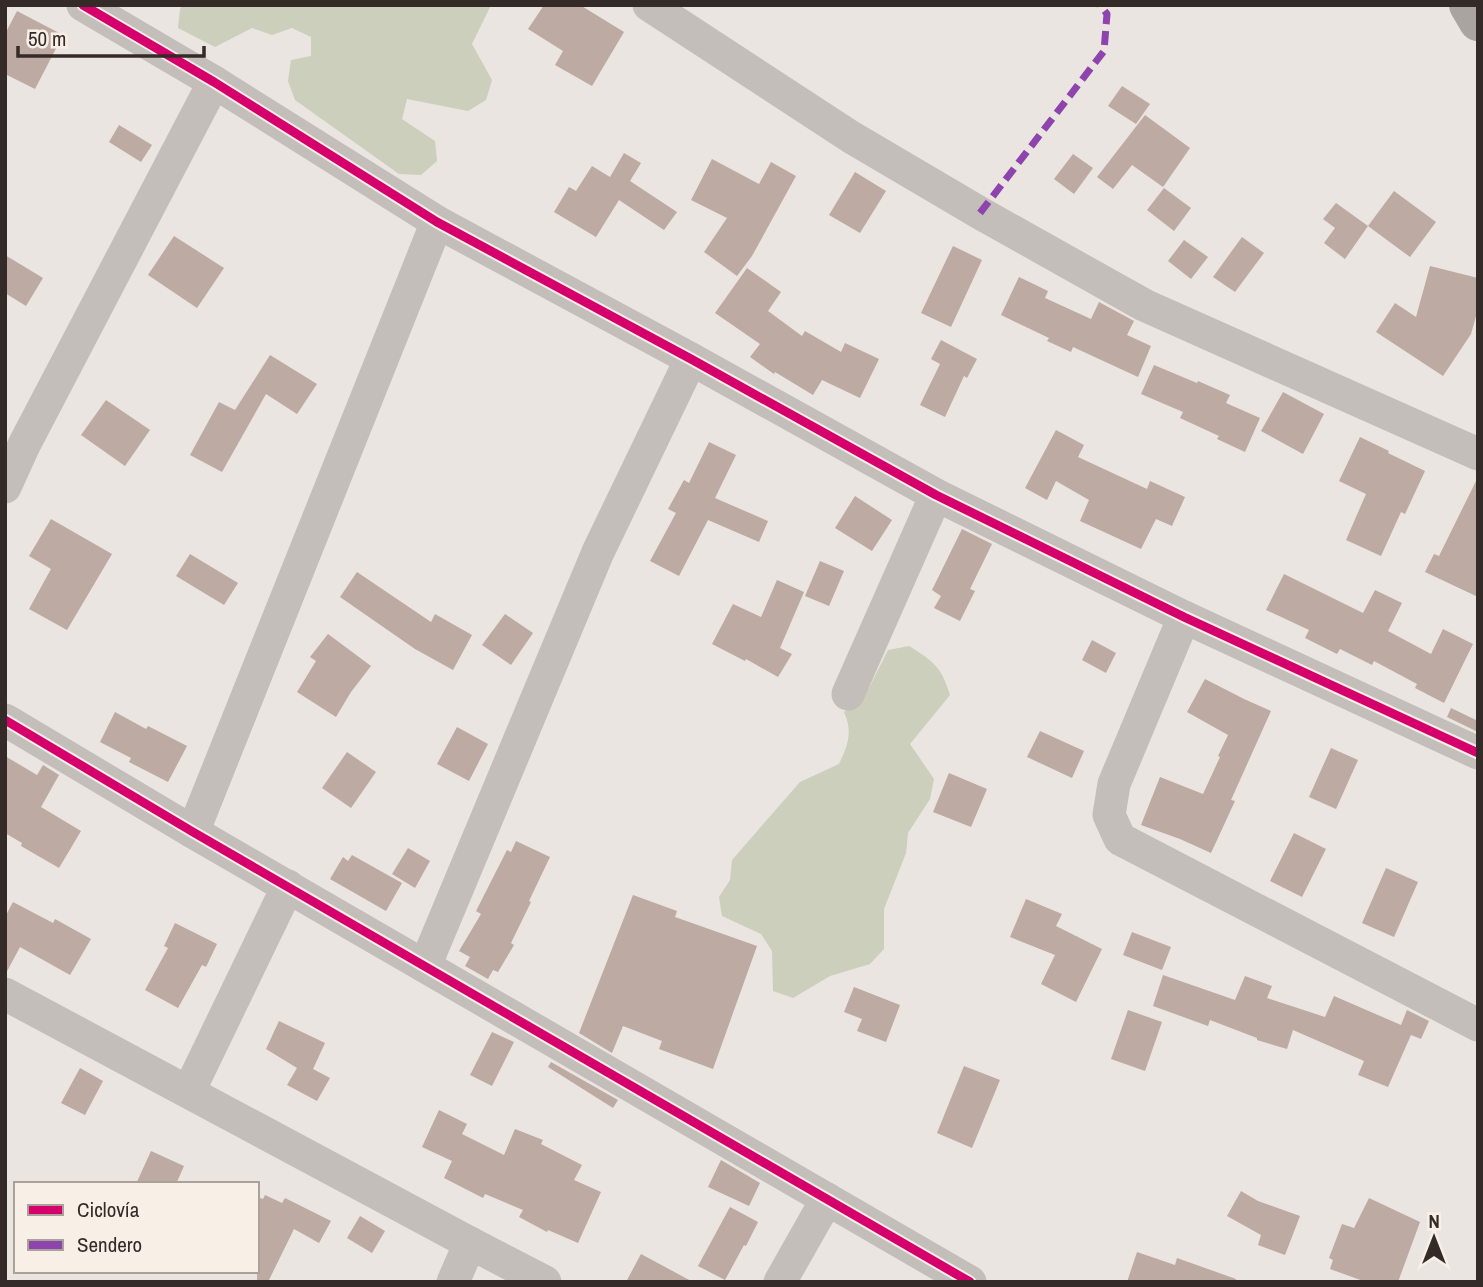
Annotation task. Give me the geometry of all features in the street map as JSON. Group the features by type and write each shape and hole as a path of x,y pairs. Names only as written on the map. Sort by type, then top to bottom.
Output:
{"highway":[{"path":"1468,5 1478,22"}],"street":[{"path":"83,5 214,82 437,222 936,495 1184,617 1478,753"},
{"path":"649,5 851,137 1144,305 1478,454"},
{"path":"5,487 15,439 214,82"},
{"path":"193,832 437,222"},
{"path":"425,966 598,552 691,359"},
{"path":"848,694 936,495"},
{"path":"1184,617 1114,784 1109,816 1120,839 1478,1025"},
{"path":"5,720 193,832 970,1282"},
{"path":"189,1091 288,886"},
{"path":"5,994 545,1282"},
{"path":"780,1282 827,1199"},
{"path":"453,1282 470,1243"}],"green space":[{"path":"182,5 491,5 472,44 492,80 486,100 468,111 407,99 402,119 435,141 437,161 421,175 399,174 295,100 288,81 291,60 311,56 311,37 292,28 272,35 252,28 215,47 178,28"},
{"path":"909,646 936,666 950,695 910,744 934,779 930,799 908,833 906,853 884,909 884,949 870,964 830,976 793,998 773,991 772,951 761,934 722,916 719,897 730,880 732,860 800,782 839,764 848,738 844,712 869,688 888,650"}],"building":[{"path":"544,5 580,5 624,32 592,86 555,65 563,51 528,29"},
{"path":"17,11 63,35 35,89 5,74 5,34"},
{"path":"1122,86 1150,104 1136,124 1108,106"},
{"path":"1145,115 1190,148 1163,187 1132,165 1113,189 1097,177"},
{"path":"119,125 152,145 141,162 109,142"},
{"path":"624,153 641,163 630,181 677,212 664,230 619,200 596,237 554,212 569,187 576,191 592,166 610,177"},
{"path":"1073,154 1093,168 1074,194 1054,179"},
{"path":"712,159 759,184 771,162 796,176 752,256 737,276 704,252 727,218 691,200"},
{"path":"855,172 886,191 860,233 829,215"},
{"path":"1164,188 1191,208 1174,231 1147,210"},
{"path":"1394,191 1436,222 1410,257 1368,226"},
{"path":"1336,203 1368,226 1345,259 1324,243 1335,228 1323,219"},
{"path":"174,236 224,268 197,308 148,275"},
{"path":"1242,237 1264,253 1235,292 1213,277"},
{"path":"1184,240 1208,257 1191,279 1168,261"},
{"path":"953,246 982,260 951,327 921,313"},
{"path":"5,255 43,278 26,306 5,293"},
{"path":"1430,266 1478,278 1478,309 1471,334 1443,376 1376,332 1395,303 1416,317"},
{"path":"747,268 781,292 768,311 802,336 805,331 841,352 845,343 879,359 860,398 822,380 813,395 775,372 774,374 750,357 760,344 715,313"},
{"path":"1019,277 1048,291 1045,298 1091,319 1099,302 1134,321 1127,335 1151,346 1138,377 1073,347 1071,352 1001,315"},
{"path":"941,340 977,359 967,378 964,376 945,417 920,405 940,364 931,359"},
{"path":"270,355 317,384 297,414 266,394 222,472 190,455 219,402 235,410"},
{"path":"1154,365 1230,395 1226,403 1260,418 1245,452 1217,439 1219,436 1180,418 1183,412 1141,394"},
{"path":"1283,392 1324,414 1303,454 1261,431"},
{"path":"106,400 150,430 125,466 81,435"},
{"path":"1056,430 1084,445 1078,457 1147,489 1150,481 1185,497 1172,526 1156,519 1141,549 1080,521 1089,500 1056,481 1047,500 1025,488"},
{"path":"1360,437 1425,471 1405,514 1401,512 1381,556 1346,540 1366,494 1339,481"},
{"path":"709,442 736,455 715,498 768,521 759,542 708,520 679,576 650,561 676,513 668,509 684,480 689,483"},
{"path":"1478,477 1478,597 1425,572 1434,554 1439,556"},
{"path":"855,496 892,520 872,551 835,528"},
{"path":"51,519 112,554 67,630 29,609 51,569 29,556"},
{"path":"962,529 992,544 970,589 975,591 960,621 934,608 941,596 932,590"},
{"path":"190,554 238,583 224,605 176,576"},
{"path":"820,561 844,571 829,606 805,596"},
{"path":"357,572 431,622 435,614 472,635 453,670 415,649 340,597"},
{"path":"1284,574 1363,613 1375,590 1402,603 1388,631 1431,654 1443,629 1473,644 1444,703 1415,688 1417,684 1374,661 1372,665 1340,649 1337,654 1305,638 1309,630 1266,610"},
{"path":"777,580 804,592 780,648 792,654 778,677 712,644 733,604 761,617"},
{"path":"505,614 533,633 511,665 482,645"},
{"path":"328,634 371,666 336,717 297,692 316,661 310,657"},
{"path":"1092,640 1116,653 1106,673 1082,660"},
{"path":"1205,679 1271,711 1231,800 1235,801 1211,853 1141,825 1160,777 1203,794 1220,757 1218,756 1228,735 1187,712"},
{"path":"1451,708 1478,721 1478,732 1447,717"},
{"path":"115,712 146,729 148,726 187,746 168,782 129,762 131,758 100,742"},
{"path":"457,727 488,744 469,781 437,764"},
{"path":"1040,731 1084,751 1072,778 1027,757"},
{"path":"1331,748 1358,760 1336,809 1309,797"},
{"path":"347,752 376,772 351,808 322,788"},
{"path":"5,756 37,775 43,765 59,775 41,807 81,831 59,868 21,846 22,843 5,833"},
{"path":"949,773 987,789 971,827 933,812"},
{"path":"1294,833 1326,849 1302,897 1270,881"},
{"path":"516,841 550,857 511,943 514,945 498,972 493,970 488,979 465,966 470,957 459,951 481,914 476,911 507,850 511,852"},
{"path":"408,848 430,861 415,888 392,874"},
{"path":"352,855 402,883 386,911 330,879 343,857 348,861"},
{"path":"1386,868 1418,882 1394,937 1362,923"},
{"path":"633,895 677,911 675,917 757,946 713,1069 659,1049 662,1041 623,1026 612,1053 579,1033"},
{"path":"1026,899 1062,914 1056,926 1102,949 1076,1002 1041,984 1055,955 1010,937"},
{"path":"13,902 53,923 55,919 91,939 70,975 20,947 5,975 5,917"},
{"path":"175,923 217,944 206,967 202,965 178,1008 145,990 168,948 164,946"},
{"path":"1132,932 1171,947 1162,970 1123,955"},
{"path":"1163,975 1235,1000 1245,976 1272,986 1267,998 1325,1017 1334,996 1401,1025 1407,1010 1429,1021 1421,1039 1411,1035 1388,1087 1358,1075 1364,1061 1293,1030 1287,1049 1257,1040 1210,1020 1208,1026 1153,1006"},
{"path":"854,987 900,1005 886,1042 857,1031 862,1019 844,1012"},
{"path":"1128,1010 1162,1022 1145,1071 1111,1059"},
{"path":"279,1021 325,1043 313,1069 330,1078 317,1101 287,1085 297,1068 266,1049"},
{"path":"492,1032 514,1042 492,1086 470,1075"},
{"path":"551,1062 618,1100 613,1108 548,1067"},
{"path":"964,1066 1000,1080 972,1148 937,1133"},
{"path":"80,1068 103,1081 85,1115 61,1103"},
{"path":"439,1110 467,1124 462,1134 504,1155 515,1129 543,1140 541,1144 582,1165 574,1180 601,1192 578,1243 548,1230 547,1232 519,1217 523,1210 485,1194 483,1198 444,1178 452,1161 422,1147"},
{"path":"151,1151 184,1166 177,1182 137,1182"},
{"path":"721,1160 760,1183 749,1206 708,1187"},
{"path":"1241,1191 1258,1201 1300,1216 1285,1255 1258,1245 1261,1235 1227,1216"},
{"path":"265,1195 282,1203 285,1198 331,1221 319,1243 294,1229 268,1282 257,1282 259,1198 263,1199"},
{"path":"1369,1198 1420,1222 1398,1282 1366,1282 1330,1269 1333,1260 1329,1258 1342,1224 1354,1228"},
{"path":"730,1207 758,1222 725,1280 698,1266"},
{"path":"360,1216 385,1231 372,1253 347,1238"},
{"path":"1137,1252 1175,1265 1177,1258 1236,1279 1235,1282 1127,1282"},
{"path":"641,1254 693,1282 626,1282"}],"marked path":[{"path":"980,213 1104,51 1107,14 1100,5"}],"cycle path":[{"path":"83,5 214,82 437,222 936,495 1184,617 1478,753"},
{"path":"5,720 193,832 970,1282"}]}
